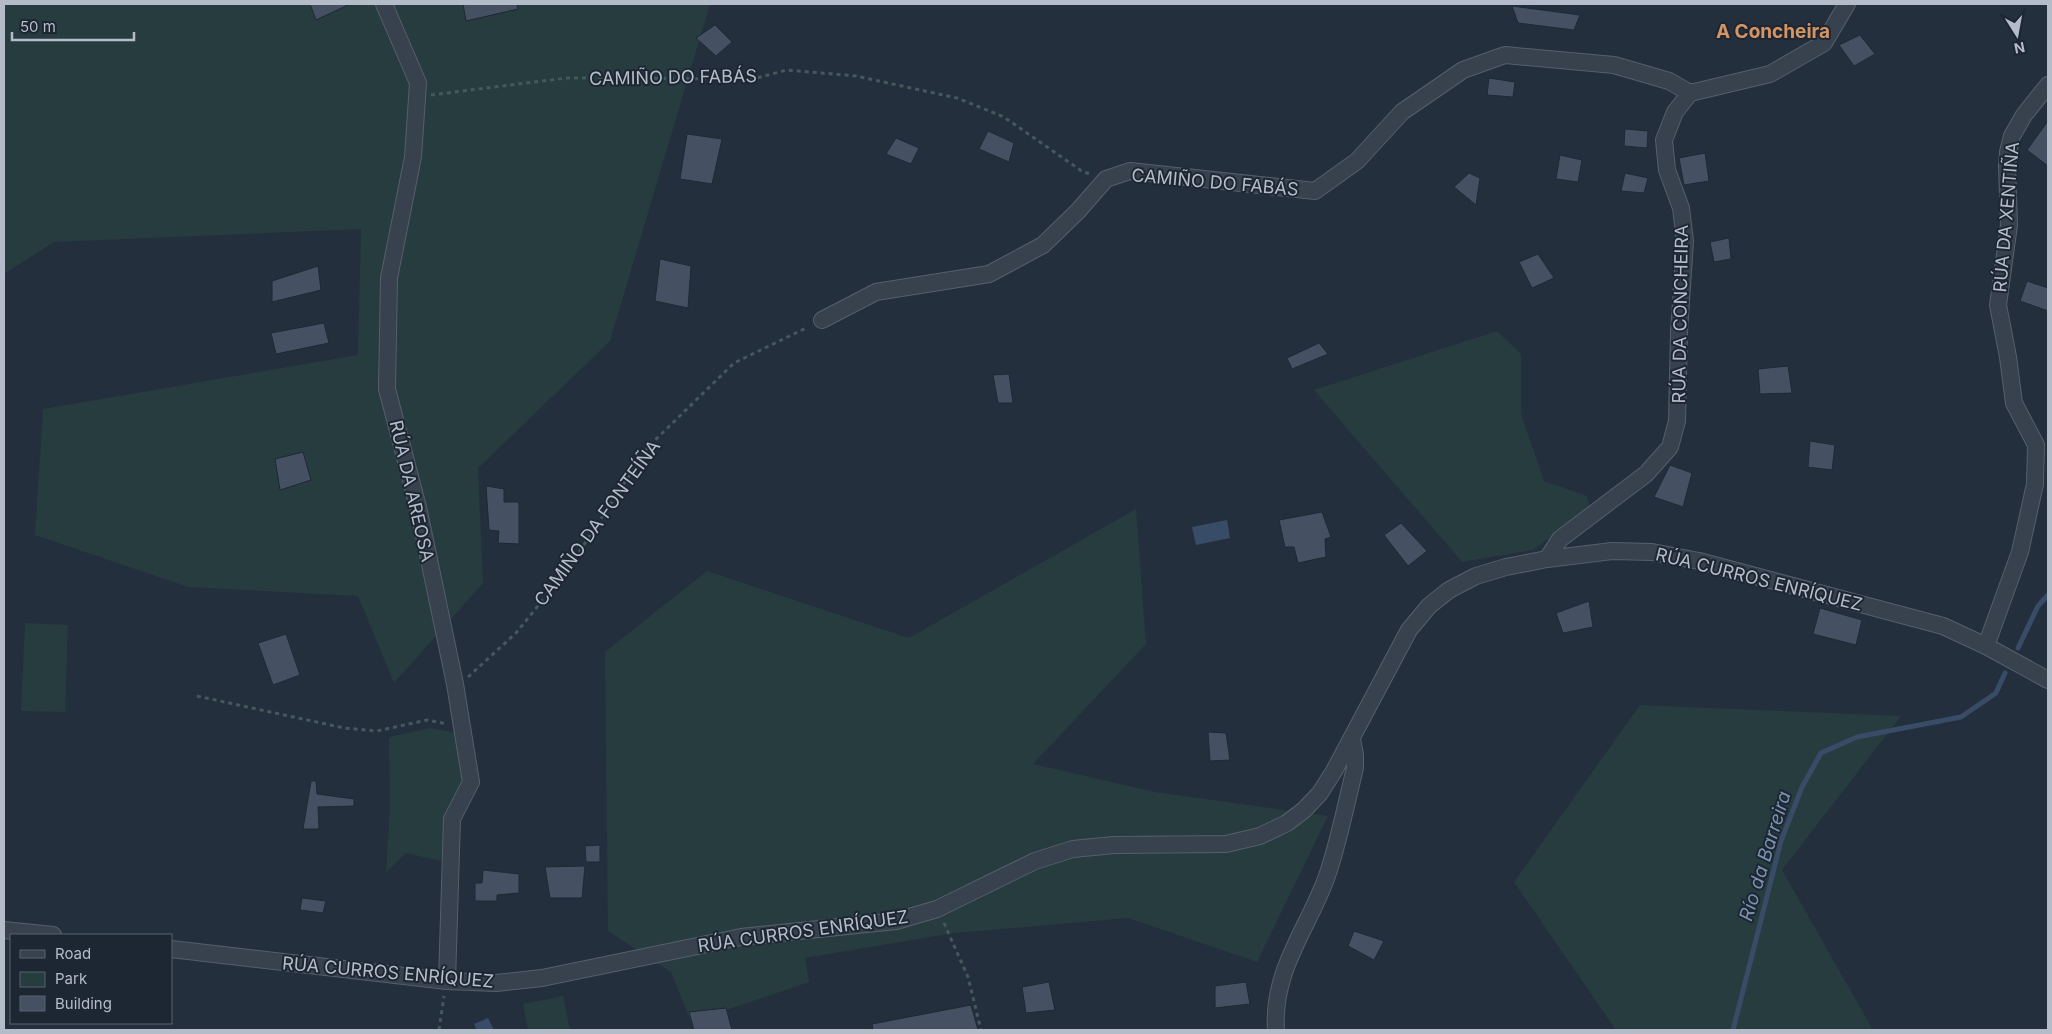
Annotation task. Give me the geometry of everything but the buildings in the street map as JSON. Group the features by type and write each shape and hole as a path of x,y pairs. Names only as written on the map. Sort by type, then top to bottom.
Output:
{"street":[{"name":"RÚA DA AREOSA","path":"384,4 418,83 414,157 389,278 387,388 418,507 456,688 471,782 452,819 447,981"},
{"path":"1690,92 1770,74 1824,43 1847,4"},
{"name":"CAMIÑO DO FABÁS","path":"1106,179 1130,171 1315,191 1357,161 1402,112 1463,70 1505,55 1614,66 1669,81 1690,92"},
{"name":"RÚA DA XENTIÑA","path":"1986,646 2020,552 2035,484 2036,445 2014,403 1998,305 2009,225 2008,152 2012,136 2024,115 2048,85"},
{"name":"RÚA DA CONCHEIRA","path":"1548,559 1560,539 1646,474 1670,447 1677,422 1679,332 1685,241 1681,208 1667,170 1664,140 1675,112 1690,92"},
{"path":"822,320 876,292 989,274 1043,245 1106,179"},
{"name":"RÚA CURROS ENRÍQUEZ","path":"172,949 447,981 496,983 542,978 740,937 896,921 937,909 1035,861 1073,850 1114,845 1226,844 1260,836 1286,823 1304,810 1325,786 1409,630 1429,606 1449,590 1476,576 1506,567 1548,559 1612,551 1652,552 1699,561 1943,626 1986,646 2048,680"},
{"path":"1276,1030 1279,989 1288,960 1327,876 1355,768 1352,739"},
{"path":"4,930 42,934"}],"path":[{"name":"CAMIÑO DO FABÁS","path":"417,97 568,78 753,79 787,70 856,76 957,98 1004,117 1083,172 1106,179"},
{"name":"CAMIÑO DA FONTEÍÑA","path":"456,688 522,626 568,569 648,447 734,363 822,320"},
{"path":"197,696 344,728 377,730 428,720 462,728"},
{"path":"937,909 968,977 981,1030"},
{"path":"439,1030 447,981"}],"green space":[{"path":"4,4 710,4 610,341 478,468 483,583 394,683 358,596 188,587 35,535 43,409 358,355 361,229 54,242 4,274"},
{"path":"1497,331 1521,354 1521,414 1544,481 1587,496 1590,509 1533,550 1462,562 1314,390"},
{"path":"1136,509 1146,644 1033,764 1155,792 1328,816 1257,962 1128,918 954,933 805,958 809,982 691,1022 671,972 608,931 605,652 707,571 909,638"},
{"path":"25,623 68,625 65,712 21,711"},
{"path":"1640,705 1901,716 1782,870 1873,1030 1616,1030 1514,882"},
{"path":"431,728 456,733 462,780 447,816 441,861 406,853 386,872 390,808 389,737"},
{"path":"563,996 570,1030 528,1030 523,1004"}],"water":[{"path":"1227,520 1230,538 1196,545 1192,527"},
{"path":"488,1018 494,1030 477,1030 474,1024"}],"waterway":[{"name":"Río da Barreira","path":"2018,648 2038,606 2048,595"},
{"name":"Río da Barreira","path":"1733,1030 1781,841 1802,787 1821,753 1857,737 1961,717 1996,693 2005,673"}],"district":[{"name":"A Concheira","path":"1773,31"}]}
